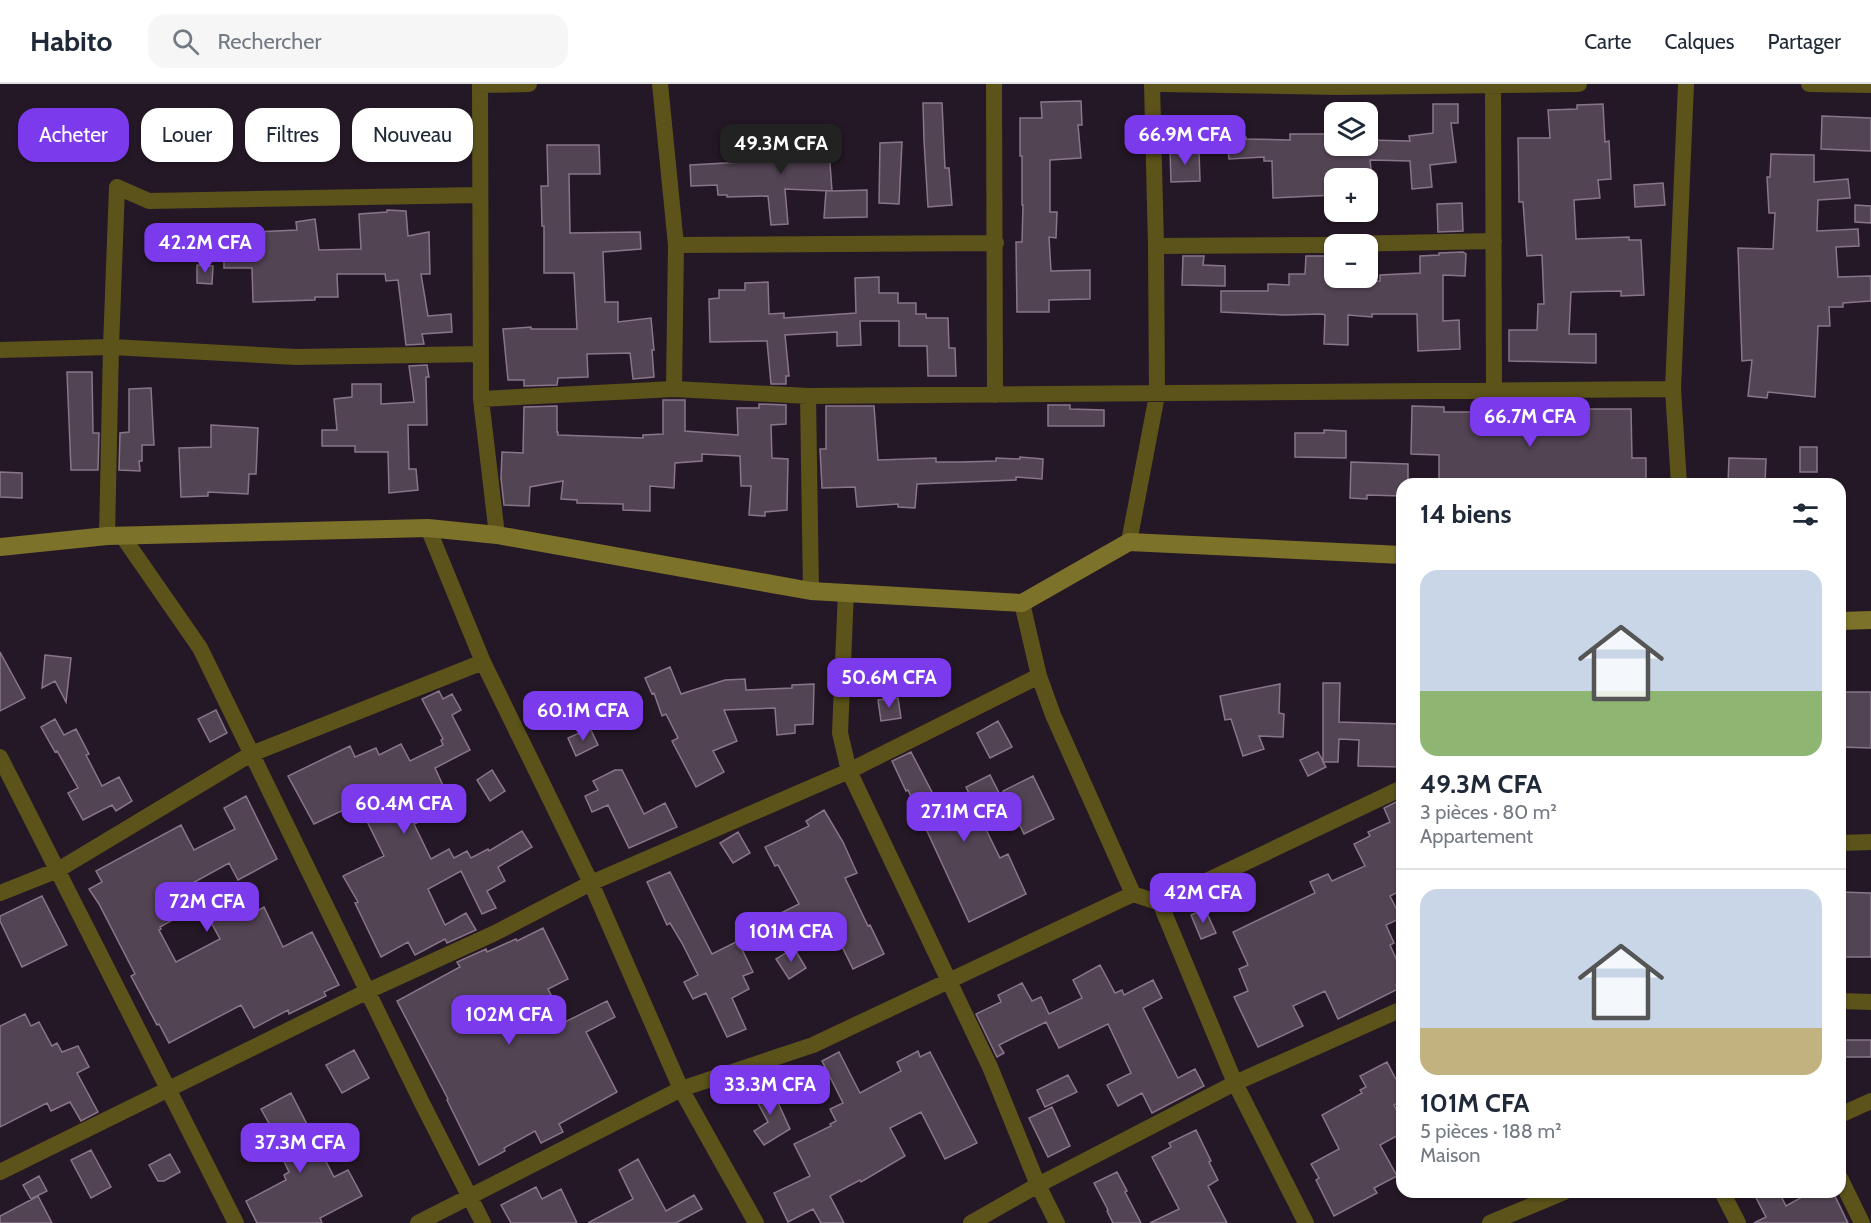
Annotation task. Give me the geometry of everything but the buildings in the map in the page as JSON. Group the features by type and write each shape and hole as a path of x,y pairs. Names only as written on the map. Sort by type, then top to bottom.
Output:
{"street":[{"path":"497,536 481,399 480,85 529,84"},
{"path":"660,84 676,245 674,389"},
{"path":"994,84 995,395"},
{"path":"1129,542 1157,395 1152,84"},
{"path":"1161,84 1493,86 1579,84"},
{"path":"1679,478 1674,389 1686,84"},
{"path":"1809,84 1871,86"},
{"path":"1493,86 1494,391"},
{"path":"480,195 149,201 117,187 111,347 115,536 200,648 483,1223"},
{"path":"1378,243 1494,241"},
{"path":"676,245 996,243"},
{"path":"1156,246 1324,245"},
{"path":"0,350 111,347 296,357 481,354"},
{"path":"481,399 674,389 808,396 1157,395 1674,389"},
{"path":"808,396 811,591"},
{"path":"429,528 483,662 591,883 681,1089 756,1223"},
{"path":"0,547 115,536 429,528 497,536 811,591 1022,603 1129,542 1396,555"},
{"path":"846,592 840,733 849,771 990,1067 1038,1185 1057,1223"},
{"path":"1022,603 1039,676 1053,715 1133,894"},
{"path":"1846,621 1871,620"},
{"path":"0,893 58,870 251,754 483,662"},
{"path":"0,1172 368,991 495,933 591,883 849,771 1039,676"},
{"path":"0,757 236,1223"},
{"path":"418,1223 681,1089 813,1045 1133,894 1160,903 1396,791"},
{"path":"1846,843 1871,842"},
{"path":"1160,903 1235,1083 1306,1223"},
{"path":"1846,1000 1871,1002"},
{"path":"971,1223 1038,1185 1235,1083 1396,1012"},
{"path":"1846,1112 1871,1101"},
{"path":"1846,1190 1862,1223"},
{"path":"1490,1223 1550,1198"},
{"path":"1725,1198 1738,1223"}]}
